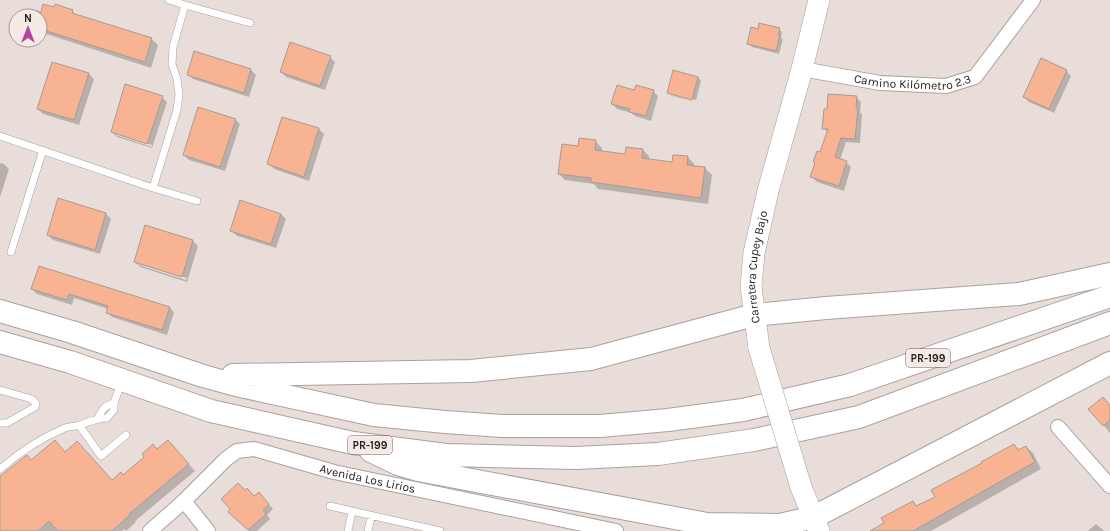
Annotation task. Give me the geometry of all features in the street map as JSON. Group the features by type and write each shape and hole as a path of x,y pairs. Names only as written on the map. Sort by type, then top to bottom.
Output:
{"main road":[{"path":"203,376 471,371 591,359 754,315 826,308 1018,294 1110,274"},
{"name":"PR-199","path":"0,311 79,335 203,376 236,385 374,415 502,426 600,426 668,420 743,410 850,385 1110,296"},
{"name":"PR-199","path":"0,342 70,362 211,411 354,443 446,455 576,458 658,454 754,440 859,417 1110,323"},
{"path":"354,443 398,464 418,470 707,524 816,524 1110,363"}],"street":[{"name":"Carretera Cupey Bajo","path":"816,524 801,487 759,348 751,287 754,252 768,191 802,69 819,0"},
{"name":"Camino Kilómetro 2.3","path":"802,69 880,83 946,86 975,77 1033,0"},
{"path":"1058,427 1110,486"},
{"name":"Avenida Los Lirios","path":"150,531 184,501 226,459 237,451 254,449 334,472 590,528 616,531"},
{"path":"184,501 208,531"}],"lane":[{"path":"170,0 250,23"},
{"path":"153,188 177,110 179,95 177,79 172,64 173,47 185,5"},
{"path":"0,136 153,188 197,201"},
{"path":"11,252 42,150"},
{"path":"0,469 30,446 67,427 79,426 98,418 107,418 114,410 114,403 122,380"},
{"path":"0,390 32,400 36,404 8,422 0,423"},
{"path":"79,426 101,456 126,435"},
{"path":"330,506 371,516 408,528 440,531"},
{"path":"348,531 352,512"},
{"path":"368,531 371,516"}],"building":[{"path":"43,4 54,7 55,4 73,10 72,13 152,38 145,62 48,32 48,8 42,8"},
{"path":"759,23 780,28 776,51 747,44 751,27 758,29"},
{"path":"290,42 331,56 320,86 280,72"},
{"path":"194,51 251,69 244,93 187,75"},
{"path":"1041,58 1067,70 1049,109 1023,97"},
{"path":"52,62 89,73 74,120 37,109"},
{"path":"673,70 698,77 692,100 667,93"},
{"path":"125,84 163,96 147,144 111,132"},
{"path":"617,85 634,90 636,85 654,90 646,116 629,112 630,109 611,104"},
{"path":"828,94 857,96 856,108 858,109 855,139 841,138 835,157 847,161 839,186 810,177 817,151 820,152 828,129 822,129 824,109 827,109"},
{"path":"198,107 236,119 220,167 183,155"},
{"path":"282,117 319,128 304,177 267,164"},
{"path":"579,138 596,140 595,150 625,154 626,147 643,149 642,158 672,162 673,155 688,156 687,165 705,167 701,198 591,182 591,178 558,174 562,144 578,146"},
{"path":"58,198 106,213 95,250 47,235"},
{"path":"240,200 281,214 271,244 230,231"},
{"path":"145,225 193,240 182,277 134,262"},
{"path":"39,266 170,307 162,330 106,313 108,306 69,294 67,300 31,289"},
{"path":"1103,397 1110,405 1110,420 1103,426 1088,409"},
{"path":"55,440 65,452 77,441 112,480 121,472 123,475 144,457 142,454 153,444 157,449 168,440 189,464 129,514 130,515 112,531 58,531 49,521 38,531 0,531 0,476 27,455 31,460"},
{"path":"1014,444 1018,450 1026,446 1035,462 913,531 870,531 884,523 881,518 913,501 916,506 935,497 931,490"},
{"path":"238,483 245,490 247,488 254,496 259,492 269,504 263,510 266,514 248,530 228,512 230,509 221,499"}]}
